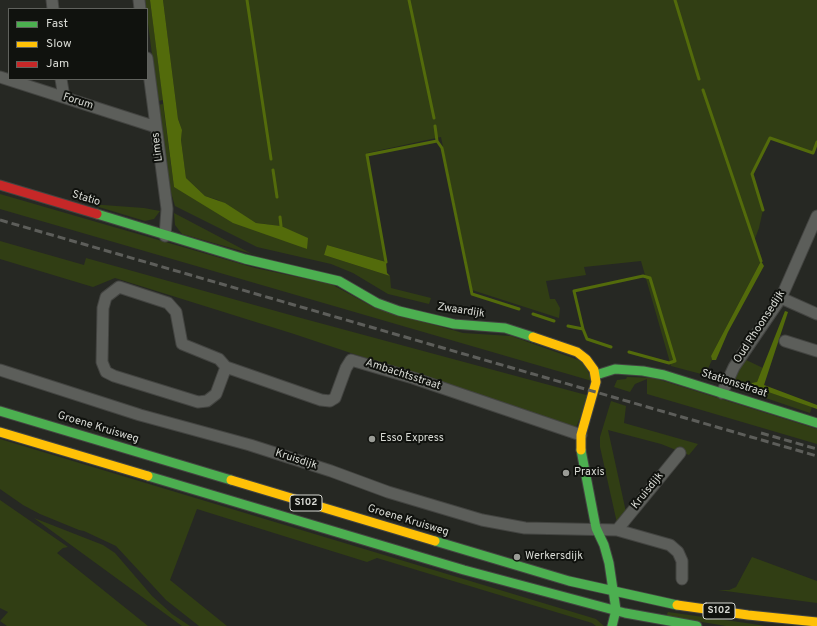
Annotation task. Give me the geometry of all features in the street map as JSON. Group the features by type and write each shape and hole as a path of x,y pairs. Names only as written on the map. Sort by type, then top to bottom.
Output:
{"main road":[{"name":"Statio","path":"0,185 165,236"},
{"name":"Zwaardijk","path":"165,236 245,259 338,281 377,303 399,310 454,324 504,328 522,333 577,352 591,365 596,375"},
{"name":"Stationsstraat","path":"612,360 634,365 643,371"},
{"path":"591,365 603,362"},
{"name":"Stationsstraat","path":"596,375 608,370 643,371 679,380 817,423"},
{"path":"596,375 593,397 581,435 580,447 596,528 604,545 608,563 616,610 612,626"},
{"name":"Groene Kruisweg","path":"0,411 454,548 613,592 727,612 817,622"},
{"name":"S102","path":"0,432 464,570 616,610 624,616 697,626"},
{"path":"596,528 612,544 623,594 624,616"}],"street":[{"name":"Limes","path":"148,66 167,209 165,236"},
{"name":"Forum","path":"10,80 156,127"},
{"path":"61,80 64,97"},
{"name":"Oud Rhoonsedijk","path":"722,394 734,366 781,298 817,216"},
{"name":"Ambachtsstraat","path":"226,367 216,394 207,401 198,402 114,376 106,372 102,362 103,308 106,296 119,287 168,303 176,312 182,344 219,359 226,367 330,401 335,398 346,368 351,360 362,362 581,435"},
{"path":"781,298 817,314"},
{"path":"785,341 817,351"},
{"name":"Kruisdijk","path":"0,370 140,416 250,445 331,471 388,492 482,520 525,528 615,529 680,453"},
{"path":"615,529 670,545 678,552 682,561 682,580"}],"shaded area":[{"path":"145,0 150,0 163,100 158,101 148,23 148,8 146,8"},
{"path":"150,0 163,0 178,119 182,130 181,140 186,178 205,196 225,203 256,223 281,226 308,238 307,249 233,223 174,187"},
{"path":"163,0 817,0 817,142 813,153 770,138 752,174 763,210 754,241 761,261 711,356 712,360 705,375 671,366 641,261 584,267 586,275 546,281 550,299 555,299 560,308 559,318 472,290 441,137 367,153 386,262 327,245 324,255 390,276 391,288 431,298 429,304 388,294 353,273 331,264 257,247 175,206 169,186 158,105 163,104 174,187 307,249 281,226 256,223 218,200 205,196 186,178 181,140 182,130 178,119"},
{"path":"0,194 255,268 331,284 375,308 463,333 511,336 584,362 592,381 0,209"},
{"path":"89,204 144,208 160,211 154,219 145,221"},
{"path":"174,213 250,253 309,270 182,234 175,225"},
{"path":"0,241 84,265 86,258 590,396 576,427 566,425 294,334 115,278 93,287 0,259"},
{"path":"327,245 386,262 387,273 390,276 324,255"},
{"path":"761,261 764,266 728,332 716,360 712,360 711,356"},
{"path":"785,311 788,312 764,385 817,405 817,409 751,386 752,383 757,382"},
{"path":"742,358 763,368 757,382 757,388 812,407 810,413 736,388 734,381"},
{"path":"627,377 654,378 817,429 817,444 647,394 647,379 635,384 630,392 614,387 617,380 626,379"},
{"path":"611,401 626,406 624,423 698,444 689,455 661,444 608,430 626,512 617,523 600,447 600,437"},
{"path":"0,439 596,619 604,626 596,626 592,623 377,558 367,562 197,509 170,580 227,626 199,626 166,600 116,546 84,531 40,514 23,505 0,489"},
{"path":"0,500 68,547 63,548 57,553 148,626 7,626 0,621 8,612 0,608"},
{"path":"34,518 103,545 115,553 152,596 172,614 190,626 182,626"},
{"path":"752,557 817,581 817,603 718,590 729,590 736,587"},
{"path":"668,612 766,626 726,626 666,616"}],"waterway":[{"path":"247,0 271,159"},
{"path":"409,0 434,118"},
{"path":"675,0 699,79"},
{"path":"703,90 761,261"},
{"path":"386,262 367,155 437,141 435,126"},
{"path":"763,210 752,174 770,138 813,153 817,142"},
{"path":"437,141 442,148 472,294 519,309"},
{"path":"273,170 277,197"},
{"path":"280,217 281,226"},
{"path":"583,329 574,291 643,276 650,278 675,361 669,363 629,352"},
{"path":"533,314 554,321"},
{"path":"568,326 583,329 587,339 611,347"}],"railway":[{"path":"0,220 817,456"},
{"path":"761,433 817,449"}],"traffic: fast":[{"path":"97,214 245,259 339,281 377,303 399,311 454,324 505,328 533,337"},
{"path":"596,375 615,369 643,371 664,375 817,423"},
{"path":"0,411 231,480"},
{"path":"581,450 596,528 604,545 609,563 616,610 612,626"},
{"path":"148,476 464,570 625,613 697,626"},
{"path":"435,541 569,581 677,605"}],"traffic: slow":[{"path":"533,337 577,352 586,359 594,370 596,382 581,435 581,450"},
{"path":"0,432 148,476"},
{"path":"231,480 435,541"},
{"path":"677,605 748,615 817,622"}],"traffic: jam":[{"path":"0,185 97,214"}],"place":[{"name":"Esso Express","path":"372,439"},
{"name":"Praxis","path":"566,473"},
{"name":"Werkersdijk","path":"517,557"}]}
